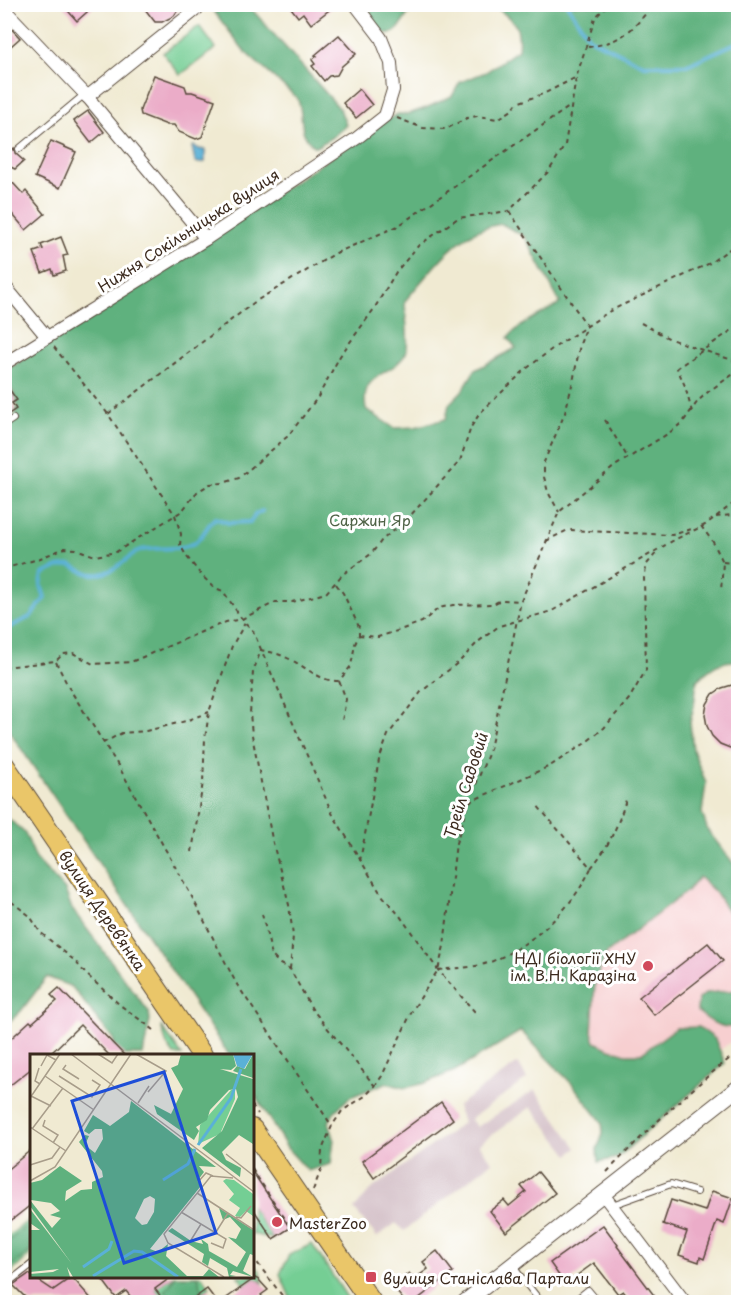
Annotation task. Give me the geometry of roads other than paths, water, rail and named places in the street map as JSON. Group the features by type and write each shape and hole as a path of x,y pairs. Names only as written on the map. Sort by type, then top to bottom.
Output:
{"main road":[{"name":"вулиця Дерев’янка","path":"10,772 201,1054"},
{"path":"254,1137 371,1302"}],"street":[{"name":"Нижня Сокільницька вулиця","path":"4,364 206,239 357,138 385,116 393,90 391,63 381,38 355,4"},
{"path":"86,95 198,8"},
{"path":"4,9 86,95 206,239"},
{"path":"4,285 47,337"},
{"path":"465,1302 512,1266 607,1200 738,1088"},
{"path":"607,1200 686,1302"}],"lane":[{"path":"20,149 86,95"},
{"path":"4,425 14,419"},
{"path":"607,1200 671,1185 698,1192"},
{"path":"4,1286 30,1266"},
{"path":"512,1266 542,1302"},
{"path":"573,1302 588,1290 598,1302"},
{"path":"728,1302 738,1294"}],"water":[{"path":"192,147 205,150 205,162 195,161"}],"waterway":[{"path":"567,4 589,38 644,65 687,65 738,42"},
{"path":"4,630 30,617 45,598 41,585 43,574 58,567 71,565 86,573 106,573 138,551 188,546 194,543 215,518 229,523 250,522 256,514 262,511"}],"place":[{"name":"НДІ біології ХНУ ім. В.Н. Каразіна","path":"648,966"},
{"name":"MasterZoo","path":"277,1222"},
{"name":"вулиця Станіслава Партали","path":"371,1277"}],"park label":[{"name":"Саржин Яр","path":"370,519"}]}
